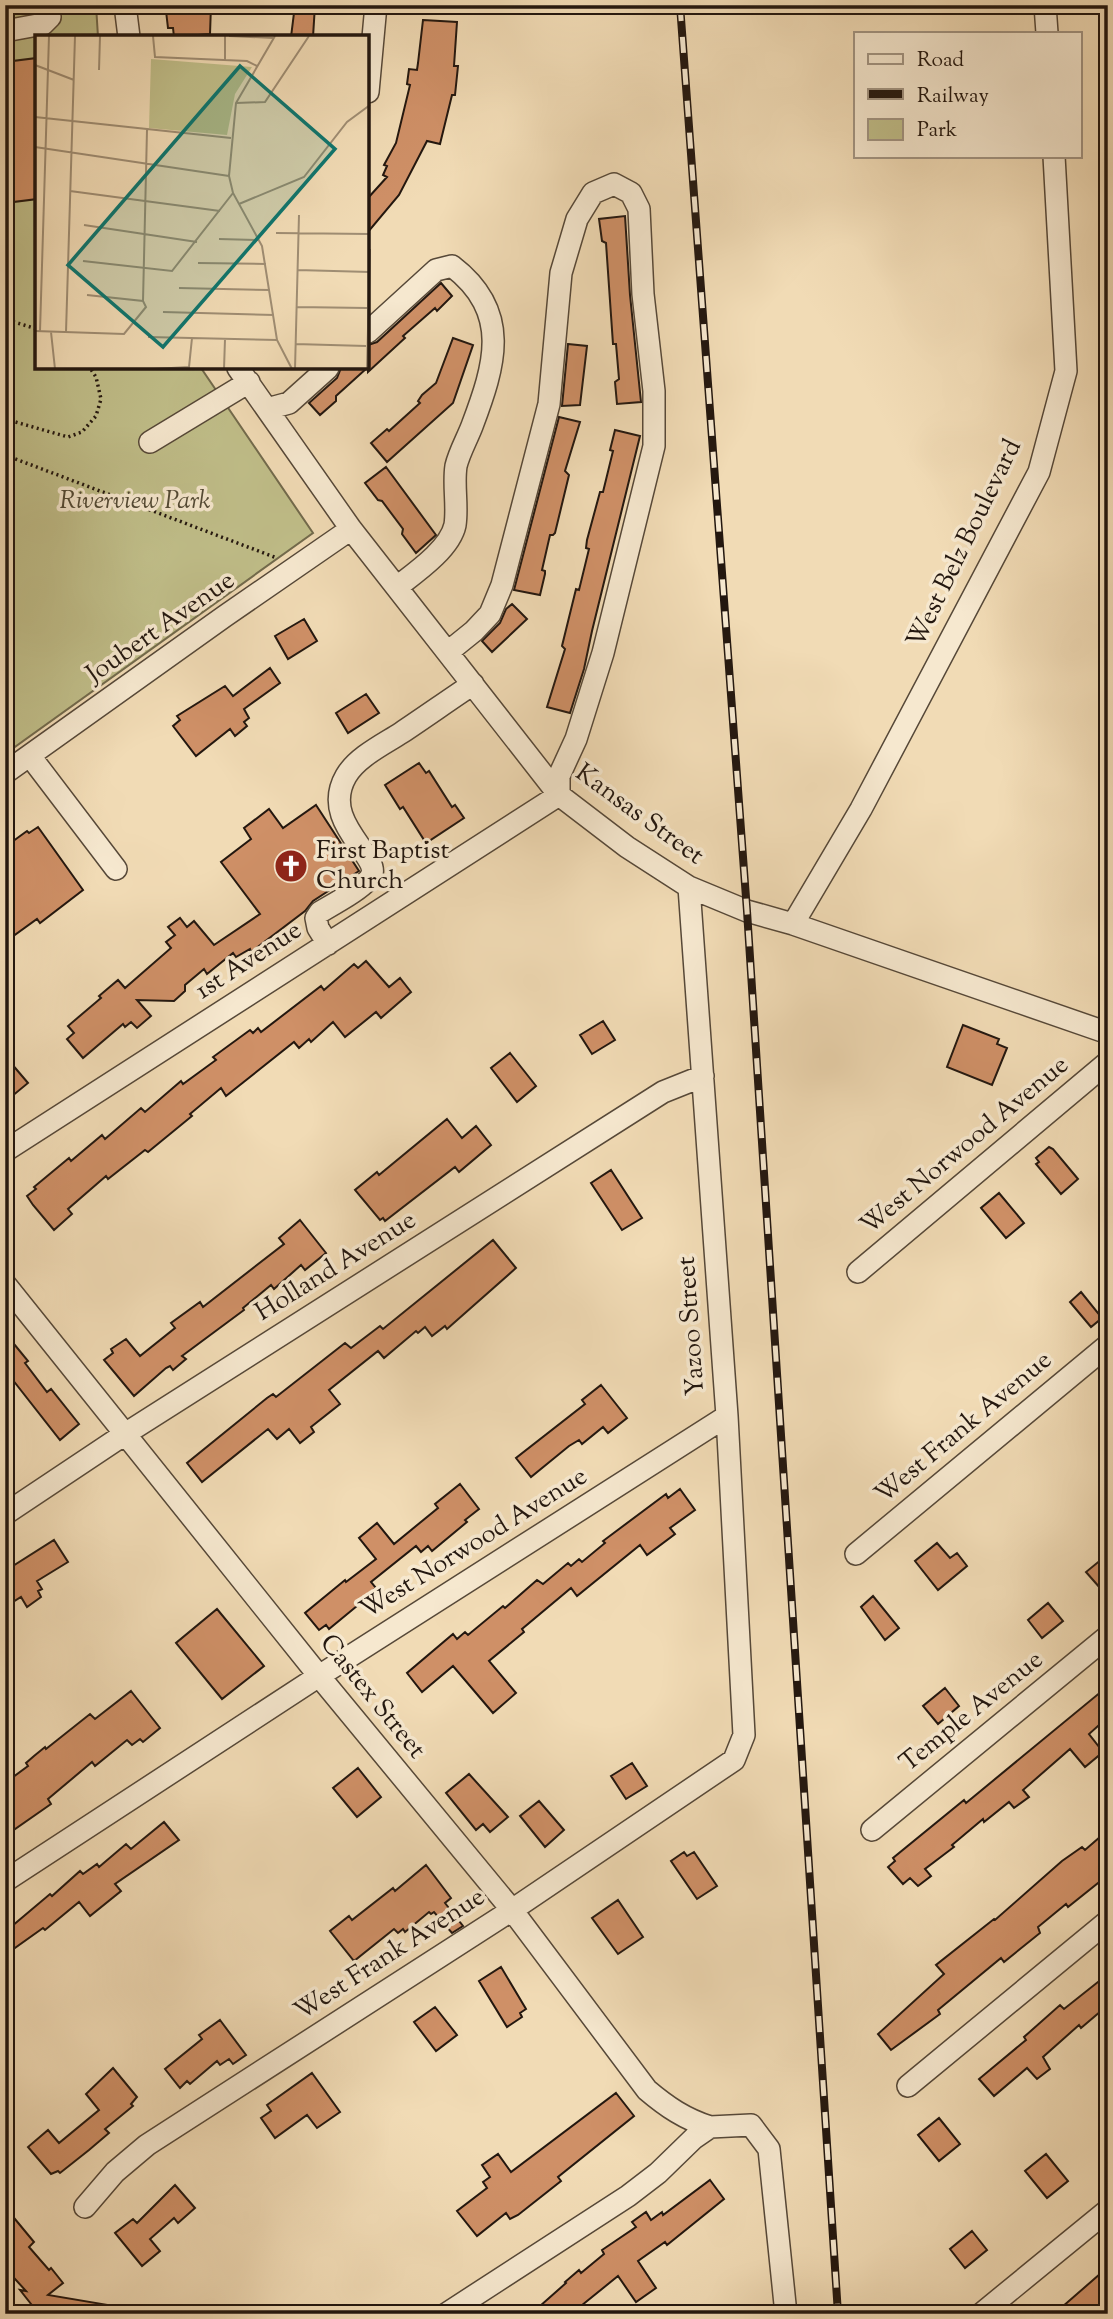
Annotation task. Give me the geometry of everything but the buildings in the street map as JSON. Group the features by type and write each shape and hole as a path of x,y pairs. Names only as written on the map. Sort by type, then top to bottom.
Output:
{"street":[{"path":"125,5 129,35"},
{"path":"369,81 376,5"},
{"path":"1045,5 1047,32"},
{"path":"5,31 45,15"},
{"name":"West Belz Boulevard","path":"793,924 861,809 1038,472 1066,371 1054,158"},
{"path":"448,652 490,614 502,585 549,404 561,273 577,219 593,193 614,184 631,193 639,209 643,294 654,391 654,446 603,653 576,739 559,776 559,795"},
{"path":"369,331 436,270 452,267 466,277 484,300 494,327 492,361 483,398 456,466 454,528 439,552 397,587"},
{"path":"267,409 289,403 327,369"},
{"path":"150,442 243,375"},
{"name":"Kansas Street","path":"243,375 351,529 559,795 627,847 690,887 747,911 793,924 1108,1033"},
{"name":"Joubert Avenue","path":"5,773 351,529"},
{"path":"394,901 373,872 341,813 339,800 346,776 383,745 473,684"},
{"path":"30,755 116,869"},
{"name":"1st Avenue","path":"5,1152 559,795"},
{"path":"328,944 318,928 316,918 320,912 360,886 373,872"},
{"name":"Yazoo Street","path":"690,887 727,1416 744,1735 734,1760"},
{"name":"West Norwood Avenue","path":"858,1272 1108,1062"},
{"name":"Holland Avenue","path":"5,1514 125,1434 663,1092 703,1076"},
{"name":"Castex Street","path":"5,1284 318,1676 512,1910 647,2090 669,2109 710,2127"},
{"name":"West Frank Avenue","path":"856,1554 1108,1345"},
{"name":"West Norwood Avenue","path":"5,1881 318,1676 727,1416"},
{"name":"Temple Avenue","path":"872,1830 1108,1636"},
{"name":"West Frank Avenue","path":"85,2207 115,2172 147,2145 512,1910 734,1760"},
{"path":"908,2087 1108,1921"},
{"path":"446,2314 628,2196 710,2127 751,2125 769,2149 786,2314"},
{"path":"981,2314 1108,2210"}],"path":[{"path":"5,314 14,322 35,328"},
{"path":"5,419 68,437 82,432 96,416 101,400 96,377 91,369"},
{"path":"5,455 298,566"}],"green space":[{"name":"Riverview Park","path":"5,5 96,5 98,35 35,35 35,369 202,369 313,533 5,754"}],"railway":[{"path":"680,5 747,911 838,2314"}],"place":[{"name":"First Baptist Church","path":"291,866"}]}
